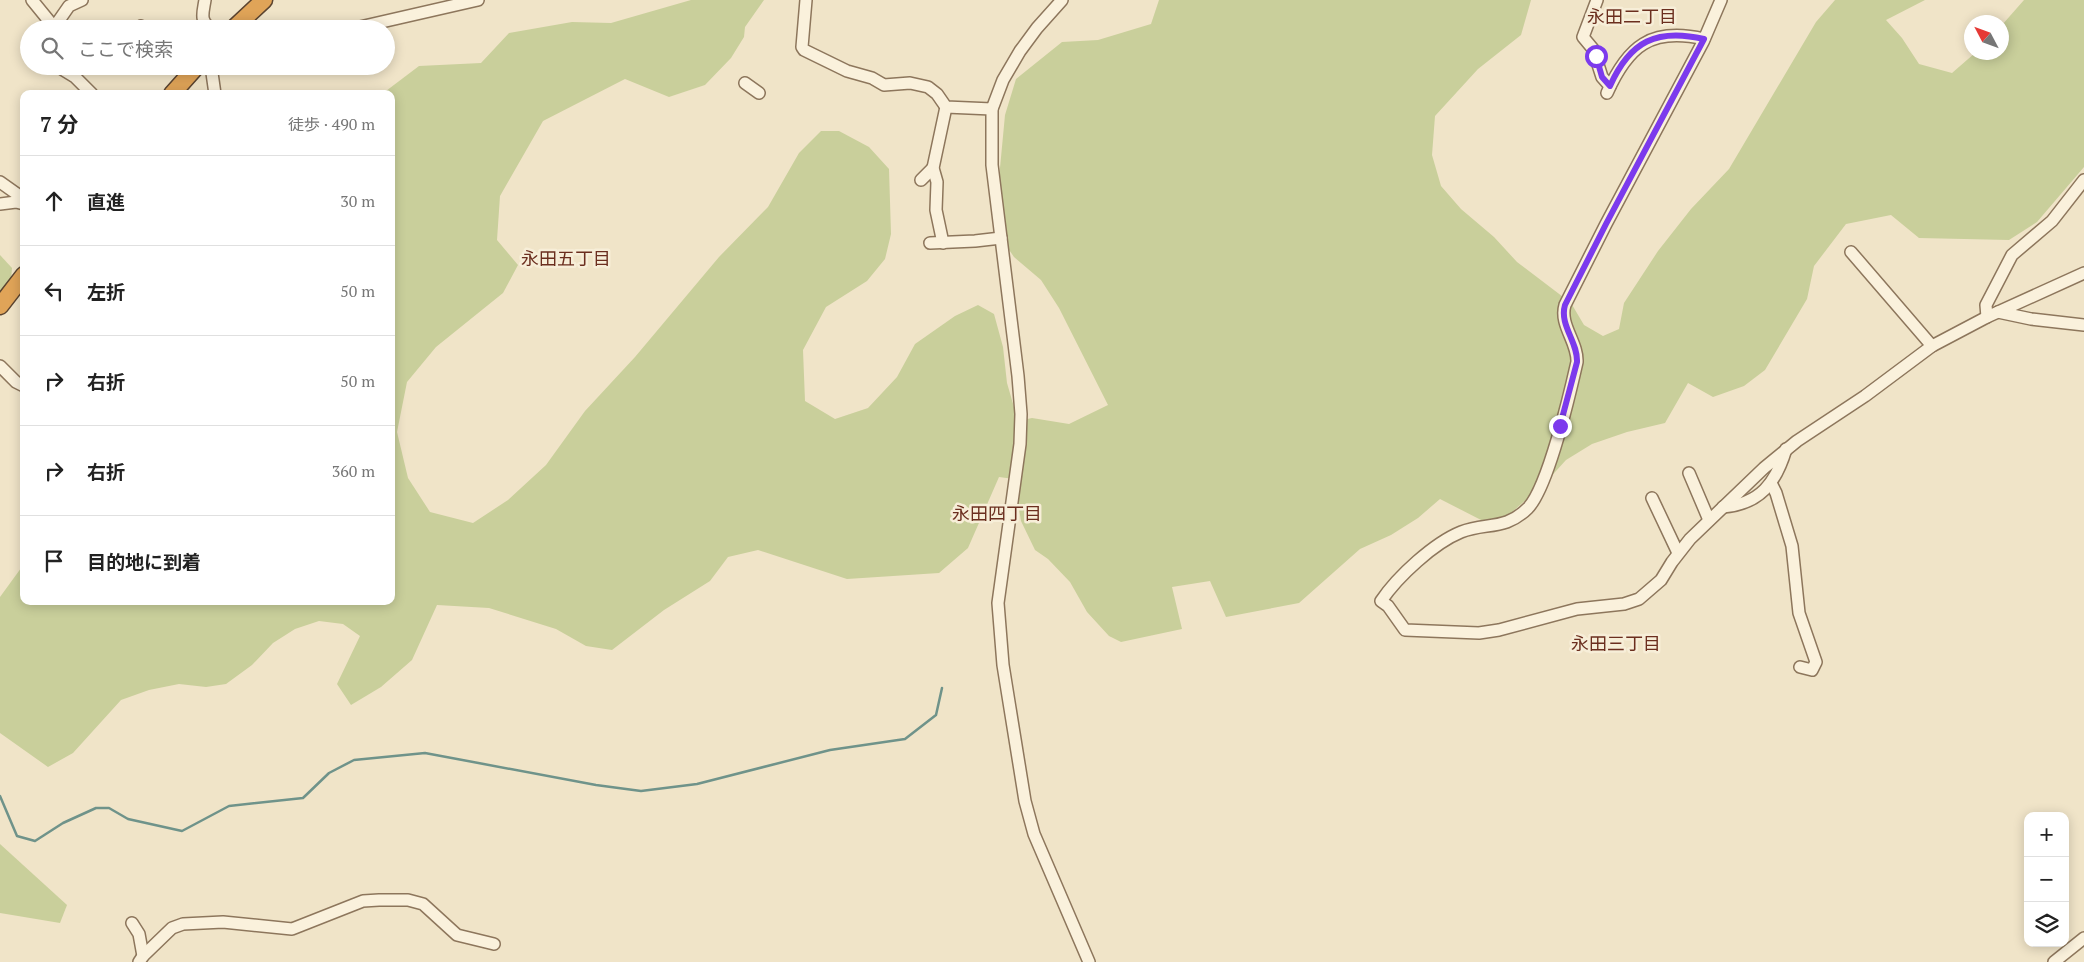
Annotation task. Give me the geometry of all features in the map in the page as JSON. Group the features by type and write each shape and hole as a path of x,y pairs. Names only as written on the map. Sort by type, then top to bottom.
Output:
{"highway":[{"path":"241,20 259,1"},
{"path":"175,90 185,75"},
{"path":"0,306 20,280"}],"street":[{"path":"32,0 48,20"},
{"path":"60,20 70,6 82,0"},
{"path":"203,20 205,0"},
{"path":"390,20 478,0"},
{"path":"806,0 806,22 802,47 804,50 847,71 872,78 884,85 910,83 928,87 937,94 946,107 933,168 937,182 936,210 943,243"},
{"path":"1062,0 1020,51 1003,80 992,110 992,165 1021,414 1017,472 998,603 1003,664 1026,801 1034,834 1089,962"},
{"path":"1597,0 1582,38 1593,49 1608,90 1617,70 1643,42 1670,35 1704,39"},
{"path":"1721,0 1704,39 1565,305 1563,316 1578,354 1577,362 1545,475 1534,500 1520,515 1510,521 1463,531 1451,537 1414,565 1381,600 1388,606 1405,630 1479,633 1499,630 1577,609 1624,604 1639,599 1661,580 1678,553 1709,520 1786,449 1865,396 1932,346 1987,317 2084,273"},
{"path":"72,75 88,90"},
{"path":"212,75 214,90"},
{"path":"745,83 759,93"},
{"path":"946,107 992,110"},
{"path":"921,180 933,168"},
{"path":"1987,317 1986,305 2012,255 2052,221 2084,180"},
{"path":"0,182 20,196"},
{"path":"0,204 20,203"},
{"path":"930,243 1001,238"},
{"path":"1851,252 1932,346"},
{"path":"1998,312 2031,319 2084,325"},
{"path":"0,366 20,384"},
{"path":"1723,508 1749,502 1755,498 1771,483 1781,466 1786,449"},
{"path":"1689,472 1709,520"},
{"path":"1771,483 1776,493 1792,546 1799,613 1816,662 1812,670 1800,667"},
{"path":"1652,498 1678,553"},
{"path":"141,959 172,928 183,924 222,922 292,929 363,901 379,900 408,900 424,904 457,935 494,944"},
{"path":"132,923 139,934 141,959"},
{"path":"2054,962 2084,938"}],"green space":[{"path":"691,0 764,0 745,27 744,37 731,58 705,85 669,97 625,79 543,121 500,196 497,240 518,265 503,293 436,347 407,382 397,432 408,478 430,512 473,523 508,500 546,465 585,411 635,357 719,257 768,207 799,153 821,131 839,131 869,147 889,169 891,234 885,259 867,281 826,307 803,350 805,401 835,419 868,408 897,377 915,344 955,316 978,305 994,314 1003,347 1007,383 1018,421 1032,418 1069,424 1108,405 1059,308 1041,280 1014,257 1001,238 998,189 1005,115 1016,79 1062,42 1098,40 1151,24 1159,0 1531,0 1521,35 1478,69 1435,116 1432,155 1441,186 1461,209 1494,237 1517,262 1571,303 1584,325 1603,336 1619,329 1624,303 1658,251 1691,209 1729,169 1816,22 1835,0 1925,0 1886,20 1902,38 1919,64 1952,73 1967,60 2009,60 2009,17 2024,0 2084,0 2084,167 2037,222 2009,240 1919,238 1891,215 1846,224 1814,266 1807,299 1765,370 1744,386 1713,397 1688,383 1665,423 1627,432 1592,444 1566,460 1546,482 1503,520 1485,522 1440,499 1418,518 1391,535 1360,549 1299,603 1226,617 1210,581 1172,587 1182,629 1121,642 1109,636 1087,612 1070,582 1048,559 1035,550 1021,521 1014,479 999,477 968,548 939,573 847,579 758,550 728,557 710,581 664,610 612,650 586,646 556,629 489,608 437,605 412,660 381,687 351,705 337,684 360,636 343,624 319,621 295,629 273,643 252,665 226,684 206,687 179,684 149,690 121,700 73,753 48,767 0,733 0,597 20,570 20,605 395,605 395,90 387,90 419,66 481,63 509,33 572,22 611,23"},
{"path":"0,255 12,268 11,280 0,297"},
{"path":"0,844 67,905 60,923 0,913"}],"waterway":[{"path":"0,796 17,836 35,841 63,823 96,808 109,808 128,819 182,831 229,806 303,798 329,773 354,760 425,753 596,785 641,791 697,784 830,750 905,739 936,715 942,688"}],"district":[{"name":"永田二丁目","path":"1632,16"},
{"name":"永田五丁目","path":"566,258"},
{"name":"永田四丁目","path":"997,513"},
{"name":"永田三丁目","path":"1616,643"}],"route":[{"path":"1560,426 1573,381 1578,354 1563,316 1565,305 1704,39 1670,35 1643,42 1617,70 1610,86 1602,77 1596,56"}]}
